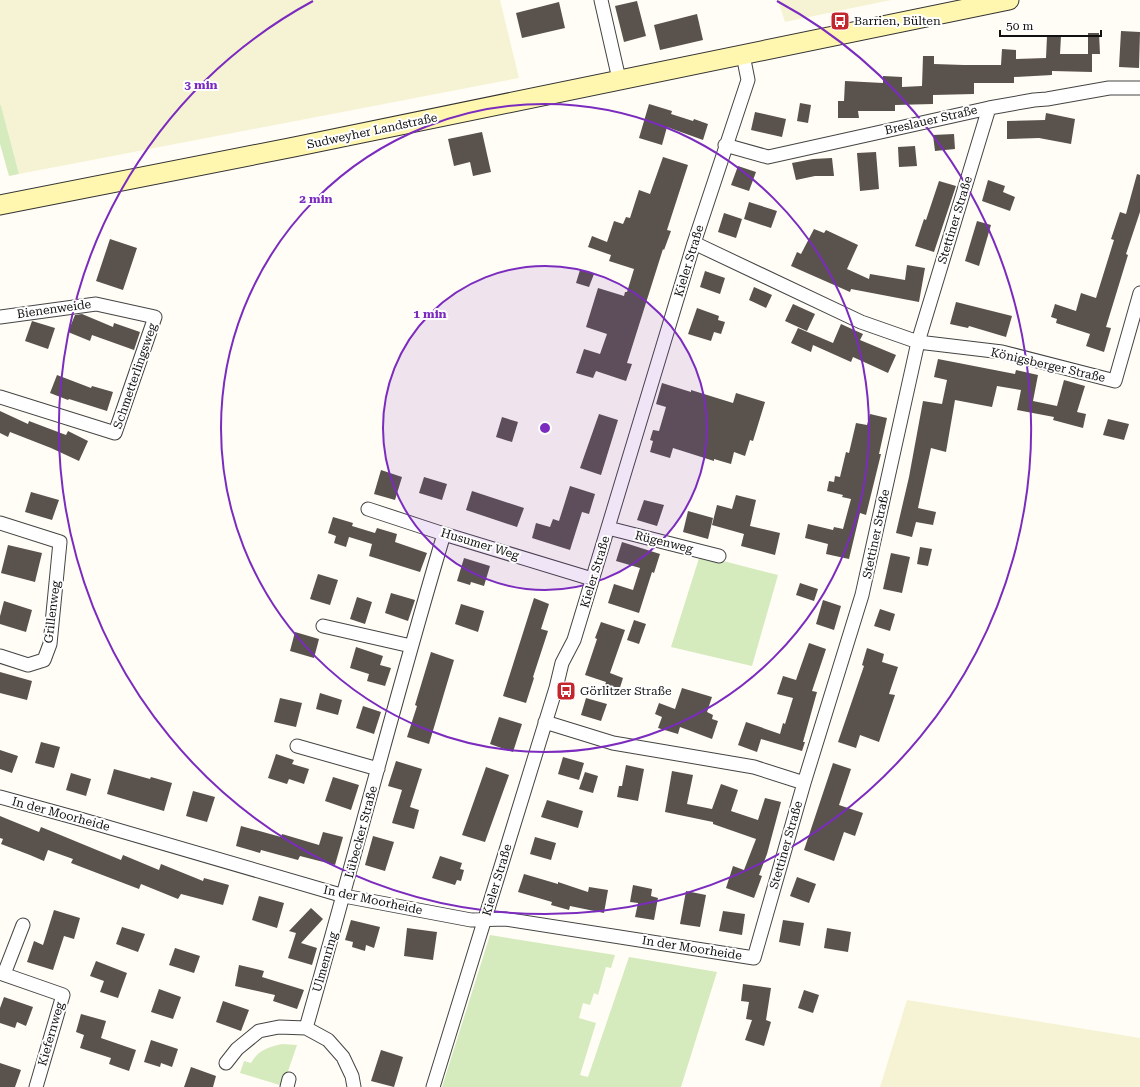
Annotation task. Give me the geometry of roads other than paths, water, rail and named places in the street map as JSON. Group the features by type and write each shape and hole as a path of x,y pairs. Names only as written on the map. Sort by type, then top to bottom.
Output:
{"main road":[{"name":"Sudweyher Landstraße","path":"0,205 294,147 1009,0"}],"street":[{"path":"601,0 620,79"},
{"name":"Kieler Straße","path":"433,1087 562,663 574,640 694,243 725,145 748,80 743,55"},
{"name":"Breslauer Straße","path":"725,145 768,157 989,108 1109,88 1140,88"},
{"name":"Stettiner Straße","path":"754,958 804,783 862,595 918,342 989,108"},
{"name":"Königsberger Straße","path":"694,243 861,322 918,342 1002,352 1116,381 1140,293"},
{"name":"Bienenweide","path":"0,317 96,304 155,317"},
{"name":"Schmetterlingsweg","path":"0,397 115,434 155,317"},
{"name":"Husumer Weg","path":"368,509 592,579"},
{"name":"Grillenweg","path":"0,523 60,542 50,644 44,660 28,665 0,656"},
{"name":"Rügenweg","path":"608,528 719,556"},
{"name":"Lübecker Straße","path":"344,896 410,646 444,534"},
{"path":"323,626 410,646"},
{"path":"545,722 613,743 754,767 804,783"},
{"path":"297,746 378,769"},
{"name":"In der Moorheide","path":"0,797 80,818 344,896 471,920 505,919 754,958"},
{"name":"Ulmenring","path":"306,1028 344,896"},
{"name":"Kiefernweg","path":"23,925 2,974 63,995 36,1087"},
{"path":"226,1063 237,1049 259,1031 279,1027 306,1028 328,1040 343,1057 352,1076 354,1087"}],"place":[{"name":"Barrien, Bülten","path":"840,21"},
{"name":"Görlitzer Straße","path":"566,691"}]}
